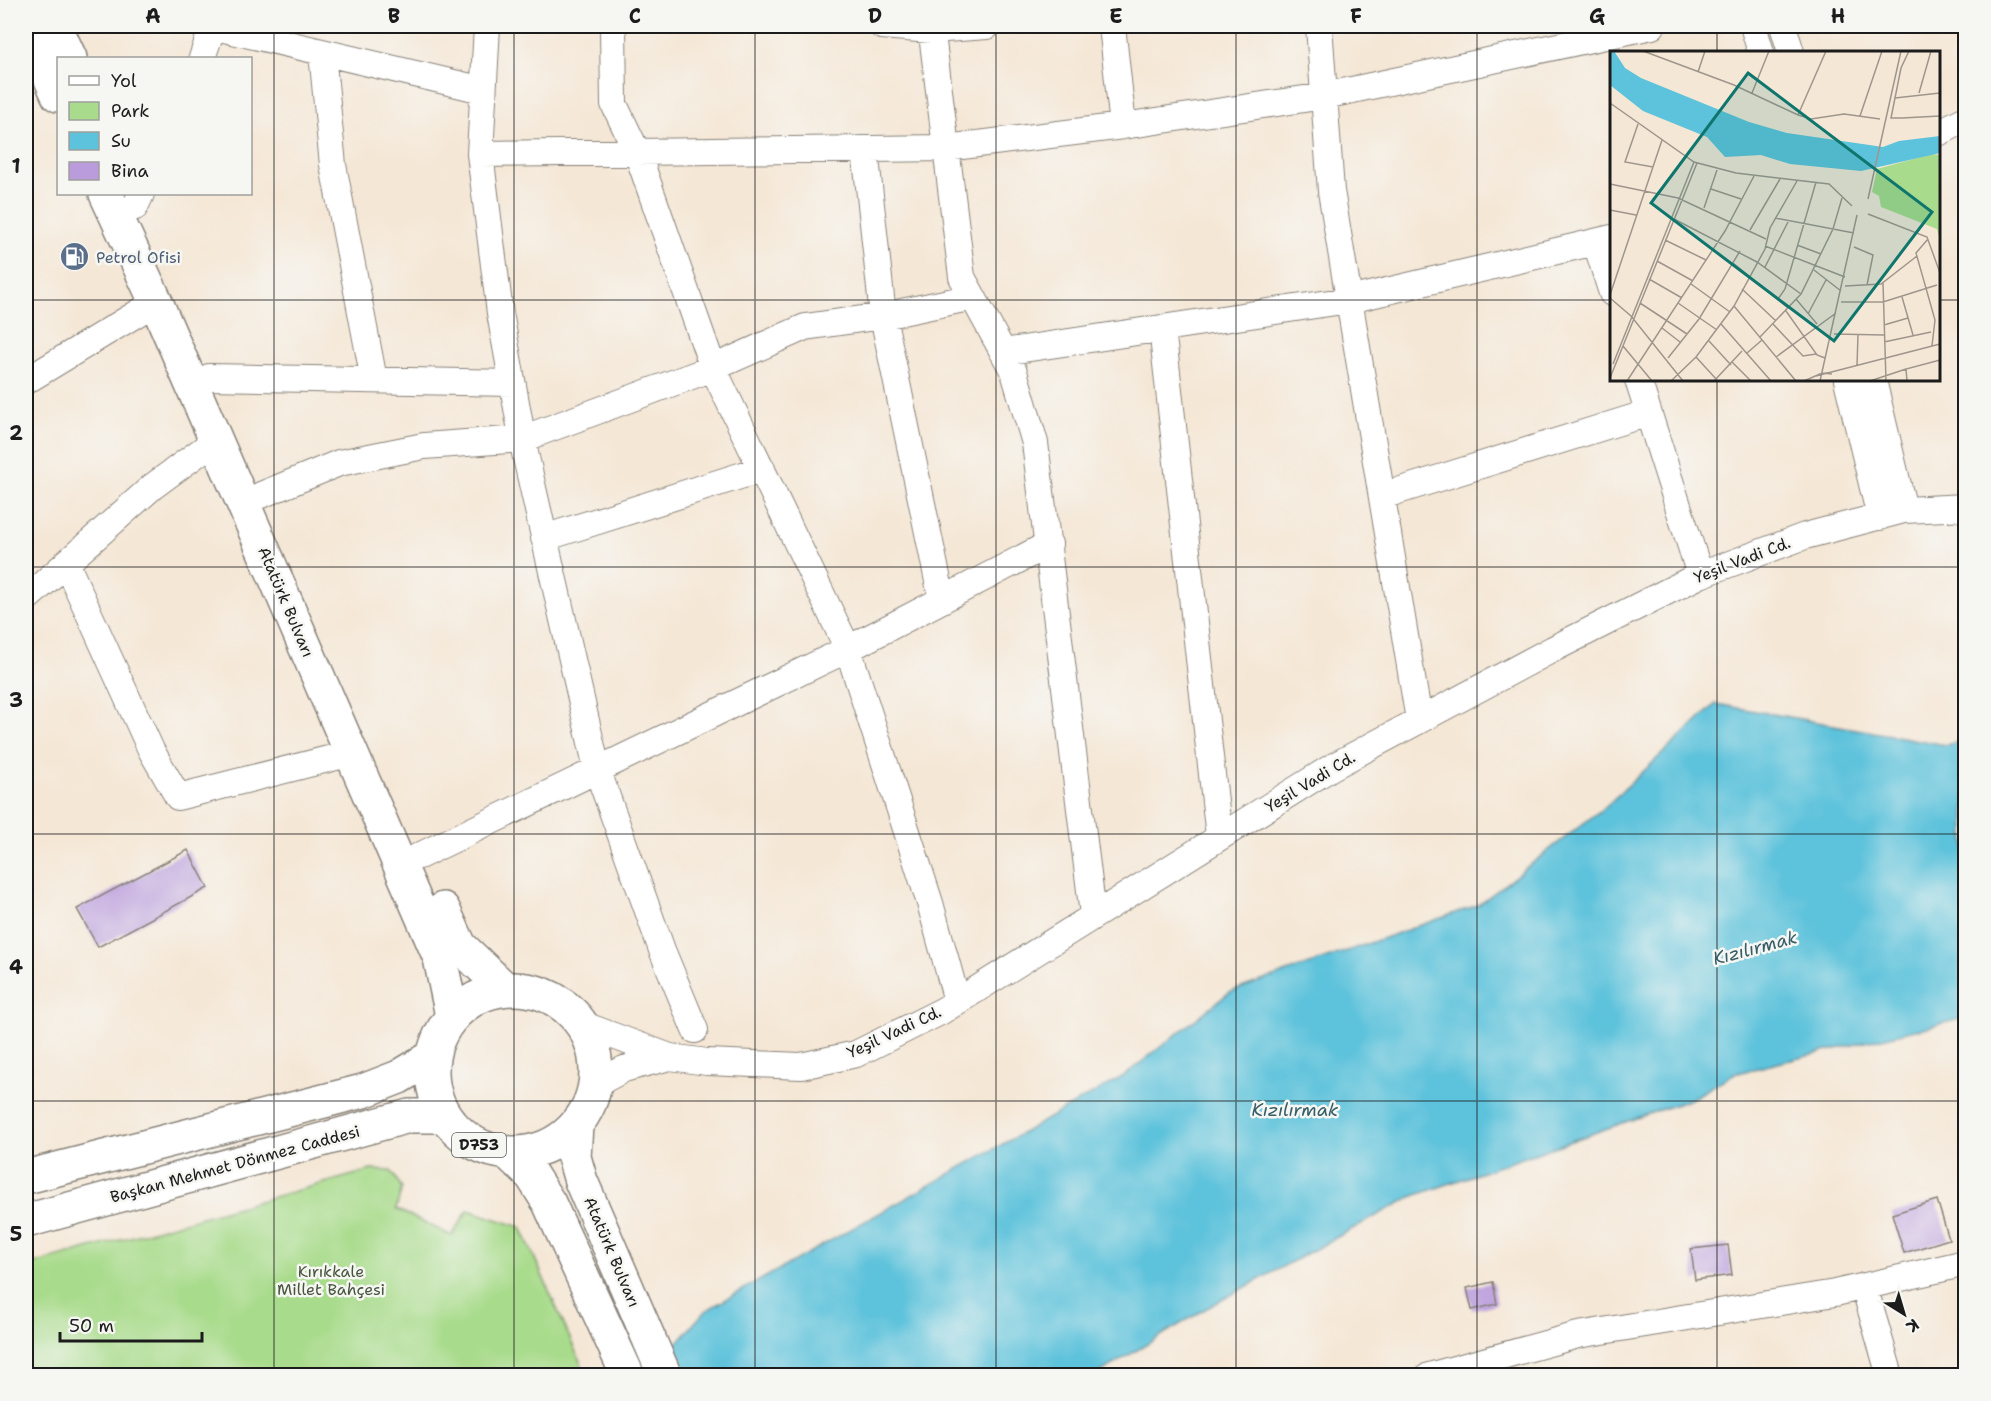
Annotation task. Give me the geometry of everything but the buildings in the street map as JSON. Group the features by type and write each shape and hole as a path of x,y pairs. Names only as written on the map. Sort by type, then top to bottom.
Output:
{"main road":[{"path":"55,26 40,50 57,92"},
{"name":"Atatürk Bulvarı","path":"106,195 156,302 440,958 452,1016"},
{"name":"Atatürk Bulvarı","path":"135,198 209,377 460,946 505,988"},
{"name":"Atatürk Bulvarı","path":"505,988 527,989 562,1003 584,1025 595,1053 596,1084 592,1098 576,1125 553,1144 524,1152 508,1153 479,1145 466,1138 445,1116 433,1088 432,1057 443,1029 452,1016 476,998 505,988"},
{"path":"26,1178 363,1091 399,1077 432,1057"},
{"name":"Başkan Mehmet Dönmez Caddesi","path":"26,1221 409,1116 445,1116"},
{"name":"Atatürk Bulvarı","path":"576,1125 574,1157 581,1181 662,1368"},
{"name":"Atatürk Bulvarı","path":"508,1153 532,1176 549,1203 628,1376"}],"street":[{"path":"202,57 212,26 483,90"},
{"path":"487,26 480,154 500,313 522,439 597,769 662,950 695,1030"},
{"path":"613,26 614,104 637,152 713,368 848,649 930,903 957,1001"},
{"path":"882,26 931,28 987,26"},
{"path":"1112,26 1123,126"},
{"path":"1319,26 1331,191 1419,720"},
{"path":"480,154 946,148 1123,126 1324,96 1652,26"},
{"path":"1753,26 1761,51"},
{"path":"1783,26 1791,51"},
{"path":"931,28 962,277 1014,372 1035,443 1093,915"},
{"path":"322,53 333,165 374,380"},
{"path":"1940,132 1965,119"},
{"path":"866,149 883,316 942,600"},
{"path":"1003,352 1349,300 1604,241 1610,285"},
{"path":"261,495 339,463 424,446 522,439 713,368 805,327 883,316 973,297"},
{"path":"26,381 156,302"},
{"path":"1162,328 1219,837"},
{"path":"209,377 512,383"},
{"path":"1638,381 1701,575"},
{"path":"1847,381 1880,517"},
{"path":"1873,381 1904,510"},
{"path":"1382,496 1648,413"},
{"path":"26,599 152,487 216,440"},
{"path":"544,538 762,469"},
{"name":"Yeşil Vadi Cd.","path":"670,1057 706,1062 801,1066 856,1054 957,1001 1332,767 1553,648 1701,575 1805,536 1904,510 1965,507"},
{"path":"419,856 848,649 1049,544"},
{"path":"66,563 151,750 178,797 352,753"},
{"path":"584,1025 670,1057"},
{"path":"596,1084 624,1069 670,1057"},
{"path":"1428,1375 1578,1335 1864,1286 1965,1263"},
{"path":"1864,1286 1890,1376"}],"green space":[{"name":"Kırıkkale Millet Bahçesi","path":"371,1170 391,1171 402,1188 396,1209 452,1236 468,1210 521,1227 586,1375 26,1375 26,1266"}],"water":[{"name":"Kızılırmak","path":"1716,704 1946,745 1965,740 1965,1018 1733,1074 1691,1099 1411,1197 1207,1308 1096,1375 648,1376 705,1311 1124,1076 1230,992 1478,905 1606,806"}],"place":[{"name":"Petrol Ofisi","path":"75,257"}]}
